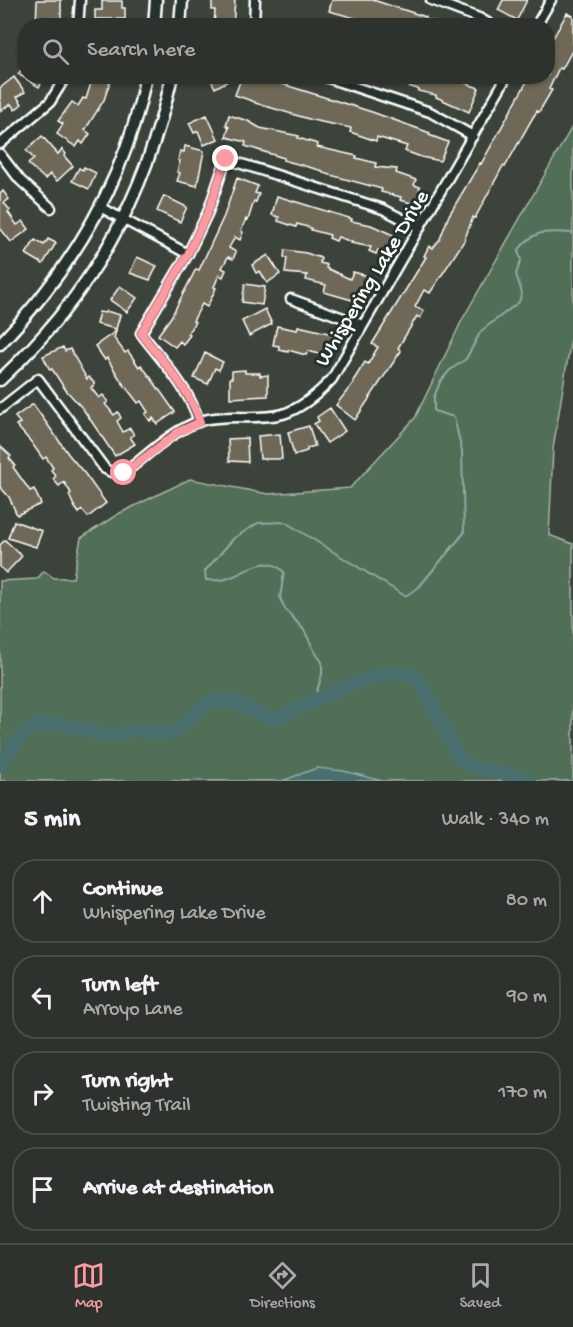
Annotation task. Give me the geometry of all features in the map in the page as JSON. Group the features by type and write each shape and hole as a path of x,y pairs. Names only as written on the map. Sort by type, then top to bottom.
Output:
{"main road":[{"path":"155,18 156,0"},
{"path":"181,18 182,0"},
{"path":"0,344 60,274 100,207 125,153 144,84"},
{"path":"0,380 65,311 98,264 124,219 148,162 170,84"}],"street":[{"path":"79,18 80,0"},
{"path":"254,18 255,0"},
{"path":"431,0 479,18"},
{"path":"541,18 551,0"},
{"path":"0,144 50,102 61,84"},
{"path":"346,84 430,112 473,136"},
{"name":"Whispering Lake Drive","path":"0,409 38,379 105,469 124,473 178,432 200,422 220,418 282,414 303,404 320,392 332,379 502,84"},
{"path":"0,154 20,180 51,208"},
{"path":"200,422 186,392 141,333 188,254 208,212 226,159 383,209 420,228"},
{"path":"100,207 188,254"},
{"path":"291,299 363,325"}],"green space":[{"path":"573,125 573,326 553,449 549,535 573,544 573,781 0,781 0,581 37,579 44,571 54,578 73,578 81,538 118,514 190,479 268,494 350,488 415,418 462,320"}],"water":[{"path":"317,768 344,771 382,781 282,781"}],"building":[{"path":"37,0 61,0 61,18 36,18"},
{"path":"212,0 235,0 234,18 214,18 215,10 212,10"},
{"path":"332,0 373,0 426,17 355,18 329,11"},
{"path":"503,0 527,0 518,18 498,10"},
{"path":"102,1 122,1 125,18 95,18 95,10 102,10"},
{"path":"567,13 573,16 573,49 555,76 555,34"},
{"path":"14,77 25,92 17,97 22,104 15,110 11,104 0,111 0,88"},
{"path":"91,84 109,84 104,100 85,130 90,134 83,144 80,141 76,147 57,134 63,124 58,121 72,102 78,106 83,98 86,99"},
{"path":"239,84 282,84 372,112 448,142 440,161 421,157 405,151 407,146 377,137 376,141 350,132 351,128 312,120 235,95"},
{"path":"401,84 468,84 479,88 469,112 436,95 418,91 418,89"},
{"path":"526,84 551,84 549,89 552,90 532,119 505,167 503,166 475,218 473,217 464,241 430,293 424,290 415,307 424,311 420,318 417,316 398,348 401,351 355,420 336,405 354,382 365,362 368,364 378,347 372,344 426,257 424,256 429,246 433,248 440,239 449,215 481,164"},
{"path":"207,115 218,139 204,145 198,131 194,133 189,123"},
{"path":"229,115 248,121 260,128 299,136 298,138 318,144 317,147 357,156 356,158 376,163 375,167 397,169 396,173 416,180 414,185 420,187 415,204 400,200 401,197 381,192 382,189 283,160 284,158 245,146 246,142 226,137"},
{"path":"42,136 58,154 62,149 66,154 64,156 73,166 57,181 50,174 45,179 28,164 34,159 26,150"},
{"path":"185,146 204,151 197,186 177,181 180,173 177,172 180,151 184,152"},
{"path":"84,167 96,173 89,189 72,181 79,168 83,170"},
{"path":"237,178 258,186 255,193 259,194 241,231 243,232 240,240 235,237 229,248 236,252 233,259 228,257 222,268 226,270 223,277 219,275 207,307 202,304 188,333 190,335 183,344 180,341 175,347 158,335 171,317 196,269 199,270 224,216"},
{"path":"3,191 9,199 4,203 10,210 8,212 17,225 23,221 29,229 11,242 0,228 0,194"},
{"path":"164,196 187,207 180,222 157,211"},
{"path":"277,196 352,219 351,221 371,225 393,235 386,253 378,250 376,254 369,251 371,247 351,243 338,237 336,241 329,238 330,235 311,230 311,228 297,224 296,227 278,221 279,217 272,215"},
{"path":"48,239 56,243 43,264 26,254 35,240 44,245"},
{"path":"285,250 321,258 320,263 327,265 326,268 350,279 353,272 368,276 359,302 324,292 326,285 306,280 307,275 285,273 287,258 284,257"},
{"path":"268,255 280,274 267,283 260,271 256,273 252,265"},
{"path":"137,257 157,266 150,280 130,273"},
{"path":"245,284 265,287 262,305 242,302"},
{"path":"120,286 137,298 127,312 110,300"},
{"path":"265,309 272,324 249,336 242,321"},
{"path":"106,311 120,315 116,329 96,324 99,312 106,313"},
{"path":"277,326 297,330 298,326 333,334 327,356 308,351 306,355 279,350 279,346 273,345"},
{"path":"116,331 114,338 125,353 128,351 139,367 141,365 175,412 157,424 153,418 150,421 145,414 148,412 141,401 138,403 107,358 105,360 95,346"},
{"path":"63,347 65,351 70,349 87,379 89,377 95,384 91,388 99,398 103,395 108,402 105,404 114,415 118,412 121,418 117,421 123,432 130,428 134,435 130,437 135,444 115,456 83,409 65,389 52,369 50,370 43,356"},
{"path":"205,353 223,362 219,370 215,368 208,384 194,378"},
{"path":"245,370 245,373 268,375 268,396 230,398 232,371"},
{"path":"33,404 106,503 88,517 82,510 79,513 64,482 59,486 53,479 56,476 46,457 43,459 16,425 20,423 15,417"},
{"path":"330,408 345,431 327,443 314,424 319,421 317,417"},
{"path":"309,426 315,446 294,455 288,432"},
{"path":"280,434 282,459 260,459 258,436"},
{"path":"247,438 248,462 229,461 228,439"},
{"path":"0,446 11,456 9,458 15,465 13,467 30,491 34,489 41,504 17,515 9,497 0,487"},
{"path":"14,521 42,531 36,547 8,538"},
{"path":"5,540 22,556 6,573 0,567 0,545"}],"waterway":[{"path":"314,701 322,674 322,662 304,630 285,609 280,598 284,572 277,566 263,564 226,579 206,580 205,571 234,538 258,523 285,522 405,596 418,588 464,533 462,451 454,417 434,411 434,397 440,382 450,370 466,359 481,331 519,302 522,293 516,274 521,260 518,251 524,244 530,238 542,233 573,233"},
{"path":"0,765 25,733 41,725 52,724 106,735 136,730 169,733 185,724 204,706 217,701 235,703 262,716 277,718 342,688 379,675 409,674 421,683 459,758 473,767 530,781"}],"route":[{"path":"124,473 178,432 200,422 186,392 141,333 188,254 208,212 226,159"}]}
